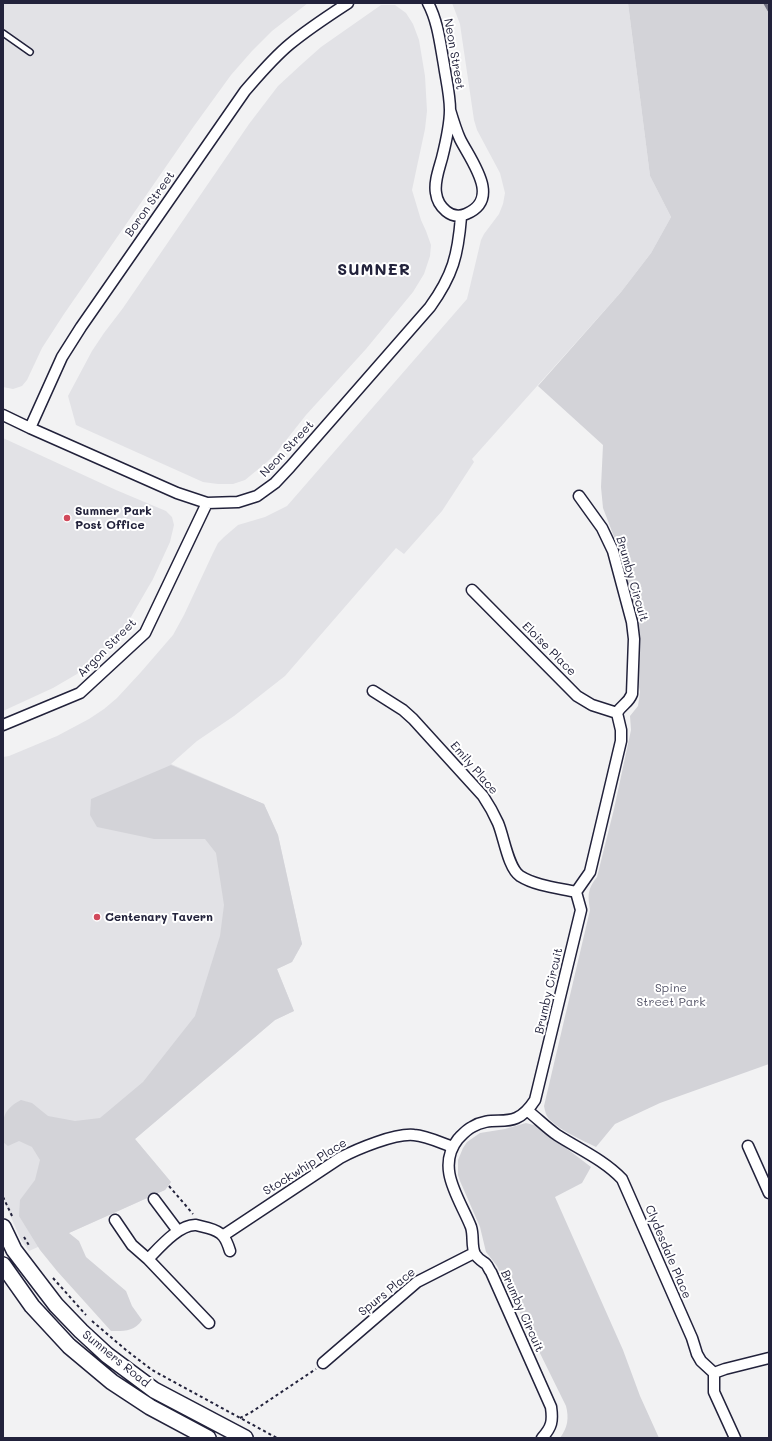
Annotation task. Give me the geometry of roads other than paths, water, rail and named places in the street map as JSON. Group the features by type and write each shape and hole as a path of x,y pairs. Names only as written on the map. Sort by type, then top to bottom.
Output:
{"main road":[{"name":"Sumners Road","path":"9,1224 14,1250 56,1305 80,1331 107,1355 154,1390 245,1438"},
{"name":"Sumners Road","path":"3,1265 32,1306 69,1346 112,1382 150,1407 208,1438"}],"street":[{"name":"Boron Street","path":"30,428 62,357 81,327 245,91 266,67 289,45 315,24 348,3"},
{"name":"Neon Street","path":"428,3 438,28 448,87 450,110 447,135 437,174 436,192 440,206 450,214 461,216 470,213 480,202 483,188 478,172 460,138 450,110"},
{"name":"Neon Street","path":"30,428 177,493 207,503 238,502 258,496 275,483 290,467 430,307 444,288 454,264 459,240 461,216"},
{"path":"3,415 30,428"},
{"name":"Brumby Circuit","path":"579,496 609,540 632,622 634,639 632,694 630,701 621,707 617,713"},
{"name":"Argon Street","path":"3,725 80,693 145,633 207,503"},
{"name":"Eloise Place","path":"472,590 578,696 592,705 617,713"},
{"name":"Emily Place","path":"373,691 403,710 413,719 483,796 491,808 498,824 512,866 519,875 532,882 576,892"},
{"path":"576,892 590,872 621,741 622,730 617,713"},
{"name":"Brumby Circuit","path":"528,1111 535,1100 539,1089 581,910 576,892"},
{"path":"474,1253 474,1236 452,1184 448,1172 448,1160 453,1147 462,1135 472,1127 483,1123 516,1119 528,1111"},
{"name":"Clydesdale Place","path":"528,1111 556,1134 601,1162 622,1179 692,1338 697,1354 701,1361 714,1373"},
{"name":"Stockwhip Place","path":"224,1235 354,1150 402,1135 415,1134 453,1147"},
{"path":"748,1146 769,1193"},
{"path":"154,1199 178,1231"},
{"path":"115,1220 132,1245 148,1259 208,1323"},
{"path":"148,1259 178,1231 195,1225 215,1230 224,1235 230,1252"},
{"name":"Brumby Circuit","path":"474,1253 486,1264 491,1272 551,1407 552,1418 550,1428 542,1438"},
{"name":"Spurs Place","path":"323,1363 417,1282 474,1253"},
{"path":"735,1438 714,1392 714,1373 769,1358"}],"lane":[{"path":"3,33 30,52"}],"waterway":[{"path":"765,3 769,10"}],"place":[{"name":"Sumner Park Post Office","path":"67,518"},
{"name":"Centenary Tavern","path":"97,917"}],"district":[{"name":"SUMNER","path":"374,270"}],"park label":[{"name":"Spine Street Park","path":"671,995"}]}
